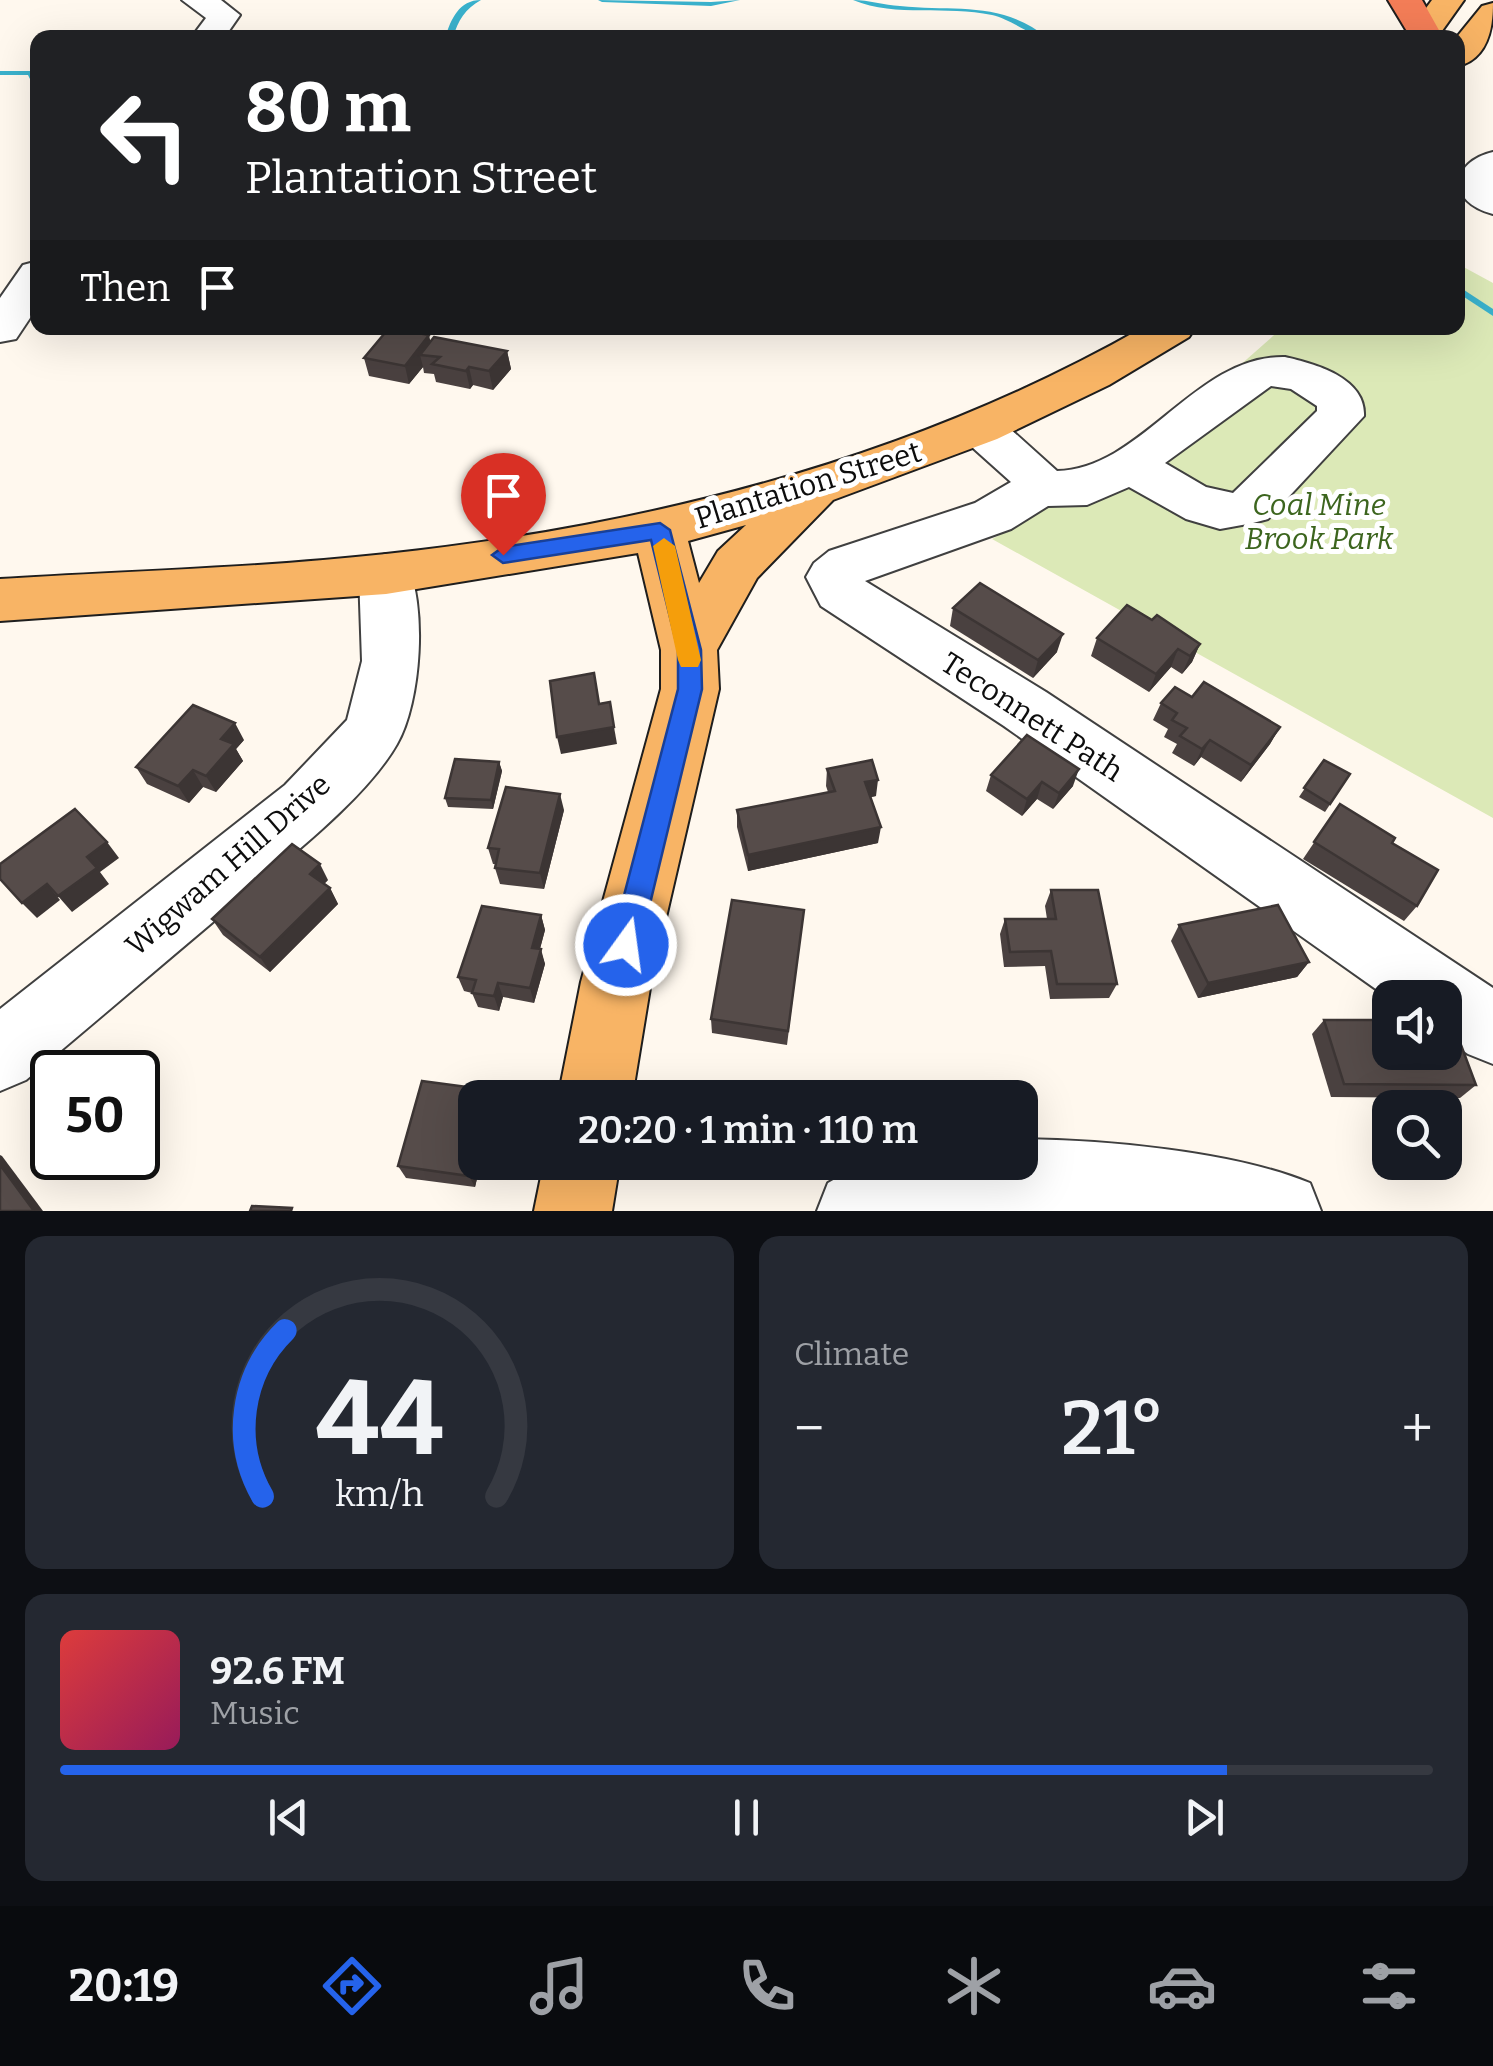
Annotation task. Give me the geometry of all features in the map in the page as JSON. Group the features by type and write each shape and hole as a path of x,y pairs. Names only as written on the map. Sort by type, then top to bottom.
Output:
{"highway":[{"path":"1404,0 1419,30"}],"main road":[{"path":"1426,30 1448,0"},
{"path":"1465,47 1493,13"},
{"name":"Plantation Street","path":"0,600 386,574 660,530 817,487 980,428 1093,375 1161,335"},
{"path":"690,650 737,565 817,487"},
{"path":"598,1080 616,982 690,689 690,650 660,530"},
{"path":"574,1211 579,1180"}],"street":[{"path":"198,0 224,15 213,30"},
{"path":"1493,163 1475,184 1478,194 1493,202"},
{"path":"0,329 30,286"},
{"path":"980,428 1036,477 1038,489 1087,488 1130,464"},
{"name":"Teconnett Path","path":"1038,489 993,516 848,565 834,576 840,592 1024,710 1493,1029"},
{"name":"Wigwam Hill Drive","path":"0,1056 307,804 374,731 391,661 386,574"},
{"path":"856,1211 894,1189 952,1178 1110,1186 1282,1211"}],"green space":[{"name":"Coal Mine Brook Park","path":"1465,268 1493,283 1493,818 992,539 1107,469 1214,387 1274,335 1465,335"}],"building":[{"path":"383,335 429,335 405,366 364,358"},
{"path":"434,337 507,351 489,371 469,367 466,371 432,364 440,357 420,355"},
{"path":"980,583 1063,634 1038,660 953,608"},
{"path":"1127,605 1152,620 1157,615 1200,644 1190,656 1178,649 1156,674 1097,638"},
{"path":"594,673 599,704 610,702 614,727 557,737 550,681"},
{"path":"1204,682 1280,727 1251,765 1210,740 1202,749 1180,736 1187,728 1172,720 1177,713 1161,703 1175,687 1192,697"},
{"path":"193,705 235,723 221,739 234,744 206,776 193,770 178,786 136,767"},
{"path":"1027,735 1079,769 1059,793 1042,782 1027,799 991,775"},
{"path":"455,759 499,762 491,800 445,798"},
{"path":"872,760 878,780 865,782 881,827 748,855 737,810 835,791 827,769"},
{"path":"1324,760 1350,774 1330,804 1304,788"},
{"path":"506,787 560,794 540,873 495,868 499,849 488,848"},
{"path":"1340,804 1395,838 1392,843 1438,870 1417,906 1314,842"},
{"path":"75,809 107,842 87,857 97,868 58,896 47,884 22,903 0,879 0,864"},
{"path":"292,844 320,864 310,874 330,888 260,957 212,919"},
{"path":"1051,890 1098,890 1117,984 1057,984 1051,951 1010,952 1005,919 1056,919"},
{"path":"732,900 804,910 788,1031 711,1019"},
{"path":"1278,905 1309,962 1208,983 1179,925"},
{"path":"482,906 541,915 532,948 541,949 530,988 498,983 494,996 472,993 476,980 458,977"},
{"path":"1324,1020 1372,1020 1372,1070 1462,1070 1462,1048 1476,1085 1344,1084"},
{"path":"422,1081 458,1086 458,1174 398,1166"},
{"path":"0,1165 34,1211 0,1211"},
{"path":"252,1206 292,1208 250,1211"}],"waterway":[{"path":"452,30 458,15 477,0"},
{"path":"602,0 711,4 736,0"},
{"path":"857,0 903,9 995,13 1034,30"},
{"path":"0,73 30,73"},
{"path":"1465,294 1493,313"}],"slow traffic":[{"path":"664,546 690,660"}],"route":[{"path":"503,555 660,530 690,650 690,689 626,945"}]}
